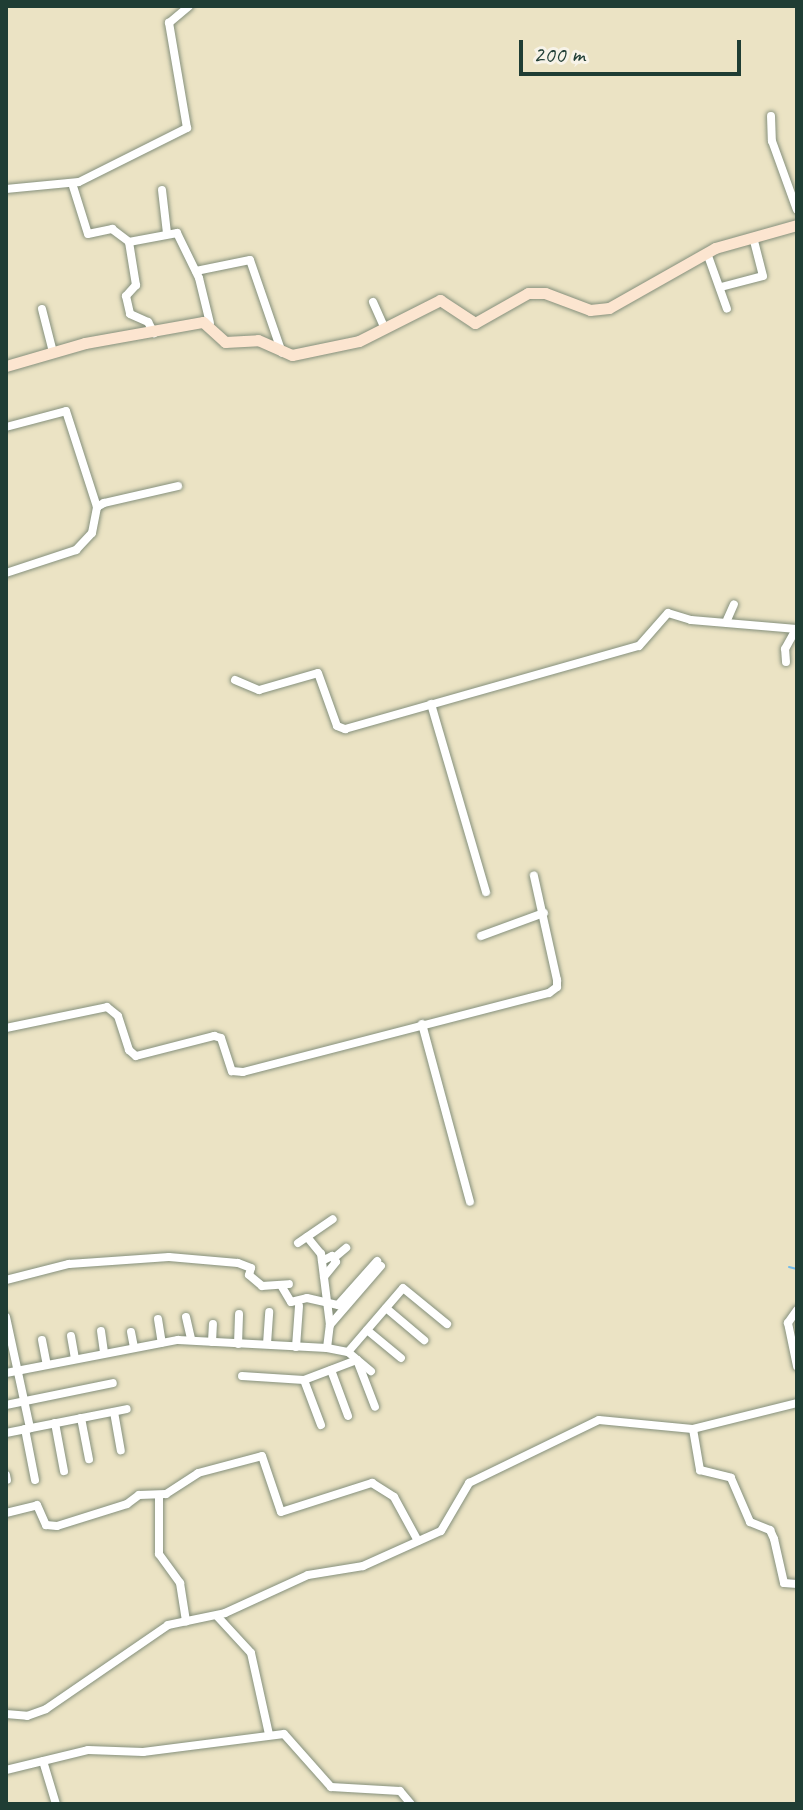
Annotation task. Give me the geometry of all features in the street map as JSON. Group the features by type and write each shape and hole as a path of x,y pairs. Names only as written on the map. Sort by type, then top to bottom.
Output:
{"street":[{"path":"6,189 72,183 187,128 169,23 189,6"},
{"path":"771,116 772,141 797,210"},
{"path":"72,183 88,234 112,229 129,242 136,285 126,296 130,314 148,322 155,333"},
{"path":"162,190 167,233"},
{"path":"129,242 177,233 196,271 210,323 225,342 258,340 282,353 354,343 444,299 475,323 533,292 590,310 609,308 707,253 797,225"},
{"path":"721,287 763,276 753,237"},
{"path":"707,253 727,309"},
{"path":"196,271 250,260 282,353"},
{"path":"373,302 384,327"},
{"path":"42,309 53,352"},
{"path":"6,366 53,352 210,323"},
{"path":"6,427 66,411 97,507 92,533 76,550 6,573"},
{"path":"97,507 119,497 178,486"},
{"path":"727,620 734,604"},
{"path":"235,680 259,690 318,673 340,729 639,646 662,614 796,629 785,649 786,662"},
{"path":"431,704 486,892"},
{"path":"6,1028 107,1007 118,1016 129,1050 136,1056 214,1036 221,1038 232,1071 243,1072 555,990 544,913 534,876"},
{"path":"481,936 544,913"},
{"path":"422,1024 470,1202"},
{"path":"330,1325 336,1306 324,1277 322,1261 302,1240 333,1219"},
{"path":"324,1277 334,1258 346,1248"},
{"path":"6,1280 69,1264 169,1257 238,1263 251,1268 249,1276 262,1286 285,1285 291,1302 307,1298 336,1306"},
{"path":"322,1261 334,1258"},
{"path":"327,1348 336,1306 379,1263"},
{"path":"348,1352 403,1288 447,1324"},
{"path":"296,1347 299,1306"},
{"path":"386,1308 424,1340"},
{"path":"797,1310 788,1328 797,1366"},
{"path":"267,1344 269,1312"},
{"path":"238,1344 239,1314"},
{"path":"6,1317 25,1401 35,1480"},
{"path":"186,1317 191,1339"},
{"path":"158,1319 162,1343"},
{"path":"212,1342 213,1324"},
{"path":"367,1330 401,1358"},
{"path":"101,1331 104,1353"},
{"path":"131,1332 134,1347"},
{"path":"71,1336 75,1359"},
{"path":"6,1373 134,1347 191,1339 327,1348 348,1352 371,1371"},
{"path":"42,1340 47,1365"},
{"path":"242,1376 304,1380 357,1360"},
{"path":"357,1360 375,1407"},
{"path":"331,1370 348,1416"},
{"path":"304,1380 321,1425"},
{"path":"6,1405 113,1383"},
{"path":"6,1714 27,1716 46,1709 117,1665 151,1635 186,1622 217,1616 296,1579 363,1566 445,1528 469,1483 599,1420 693,1429 797,1403"},
{"path":"6,1433 127,1409"},
{"path":"114,1412 121,1450"},
{"path":"81,1418 89,1459"},
{"path":"55,1423 64,1471"},
{"path":"693,1429 700,1470 731,1478 750,1522 770,1530 784,1583 797,1584"},
{"path":"6,1513 37,1505 46,1525 52,1527 127,1504 139,1495 159,1495 196,1473 262,1456 281,1512 372,1483 394,1497 418,1541"},
{"path":"159,1495 159,1554 180,1583 186,1622"},
{"path":"217,1616 251,1653 269,1734"},
{"path":"6,1770 88,1750 143,1752 269,1734 291,1738 336,1790 400,1791 411,1804"},
{"path":"43,1761 56,1804"}],"waterway":[{"path":"789,1267 797,1269"}]}
